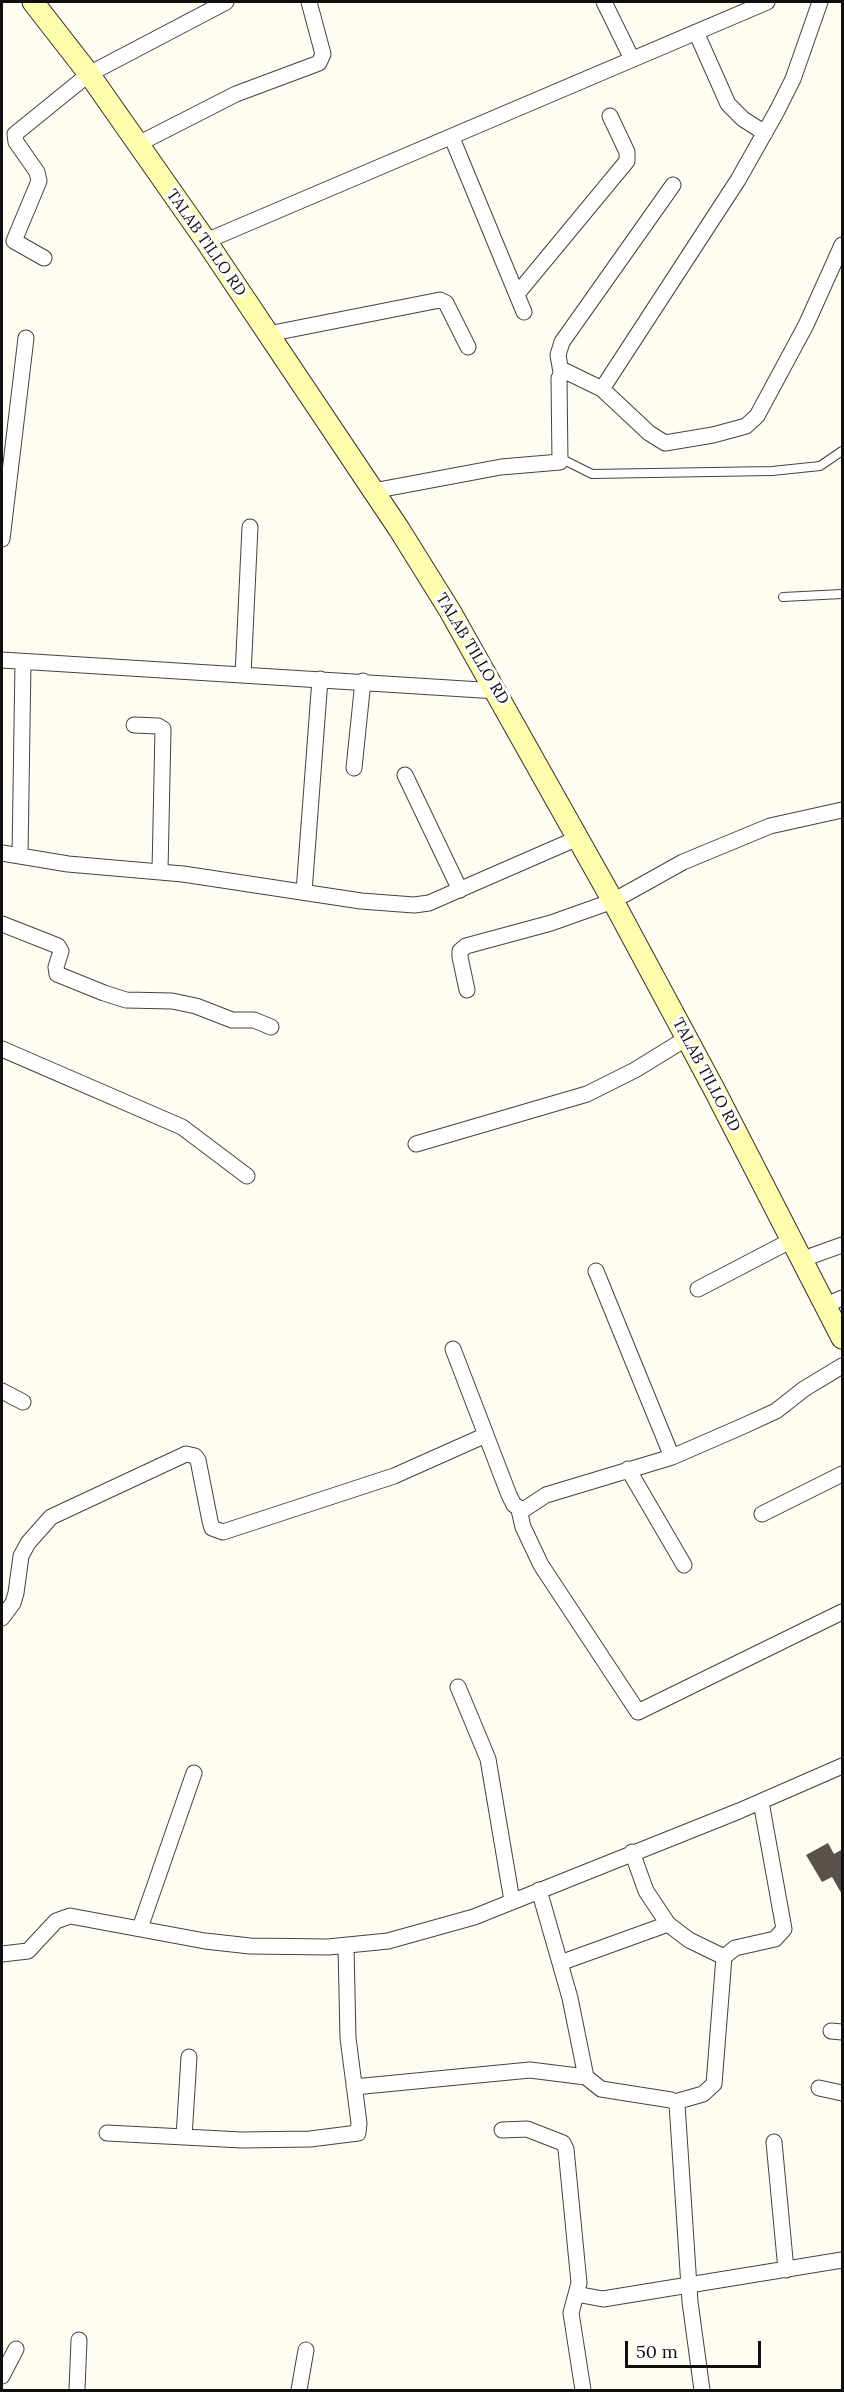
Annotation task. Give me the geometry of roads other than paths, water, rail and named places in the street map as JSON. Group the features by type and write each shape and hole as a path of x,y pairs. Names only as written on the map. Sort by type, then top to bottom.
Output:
{"main road":[{"name":"TALAB TILLO RD","path":"33,2 89,74 206,241 373,490 497,691 687,1038 792,1240 834,1302 843,1338"}],"street":[{"path":"44,258 14,242 39,181 37,172 16,142 15,135 89,74 226,2"},
{"path":"136,144 236,94 319,63 323,54 309,2"},
{"path":"604,2 632,59"},
{"path":"206,241 767,2"},
{"path":"602,388 732,189 765,133 793,79 820,2"},
{"path":"696,32 728,104 743,119 765,133"},
{"path":"517,294 627,161 627,152 610,116"},
{"path":"452,138 524,312"},
{"path":"373,490 501,466 556,464 562,459 559,378 561,372 558,356 562,342 673,185"},
{"path":"561,372 567,371 602,388 649,433 665,443 713,435 746,426 756,416 806,325 843,245"},
{"path":"268,334 440,300 446,303 468,347"},
{"path":"2,539 26,338"},
{"path":"243,675 250,527"},
{"path":"2,660 497,691"},
{"path":"20,856 23,662"},
{"path":"304,892 320,679"},
{"path":"354,768 363,681"},
{"path":"134,725 158,726 163,729 160,872"},
{"path":"405,775 460,890"},
{"path":"467,990 460,957 462,948 551,923 613,901 683,862 725,842 770,826 843,810"},
{"path":"2,853 68,864 160,872 414,905 429,903 578,838"},
{"path":"2,924 58,946 61,951 57,974 104,993 126,1000 172,1001 196,1006 232,1020 254,1020 271,1027"},
{"path":"416,1144 587,1094 635,1070 687,1038"},
{"path":"2,1049 182,1126 247,1176"},
{"path":"698,1289 792,1240"},
{"path":"803,1259 843,1245"},
{"path":"597,1271 672,1457"},
{"path":"453,1349 509,1495 519,1510 523,1527 542,1565 638,1712 843,1612"},
{"path":"519,1510 527,1509 552,1493 672,1457 776,1411 804,1389 843,1366"},
{"path":"2,1391 23,1402"},
{"path":"2,1618 13,1603 21,1556 28,1543 51,1517 186,1454 195,1456 198,1460 212,1528 223,1532 394,1476 486,1435"},
{"path":"628,1469 684,1564"},
{"path":"762,1515 843,1474"},
{"path":"458,1687 488,1758 512,1901"},
{"path":"2,1954 28,1951 64,1916 241,1946 372,1944 433,1930 512,1901 761,1802 843,1766"},
{"path":"140,1928 194,1773"},
{"path":"354,2086 530,2070 586,2077 601,2089 675,2102 703,2094 714,2084 724,1957 735,1948 775,1939 784,1929 761,1802"},
{"path":"632,1852 646,1890 668,1924 689,1940 724,1957"},
{"path":"539,1890 560,1963 586,2077"},
{"path":"560,1963 668,1924"},
{"path":"107,2133 242,2140 310,2139 354,2134 359,2130 348,2038 346,1946"},
{"path":"184,2137 189,2056"},
{"path":"819,2088 843,2093"},
{"path":"675,2102 679,2109 689,2285 702,2391"},
{"path":"502,2130 527,2129 565,2146 579,2283 571,2313 583,2391"},
{"path":"774,2142 786,2270"},
{"path":"576,2294 603,2299 843,2260"},
{"path":"77,2391 79,2340"},
{"path":"2,2376 16,2349"},
{"path":"299,2391 306,2350"}],"lane":[{"path":"562,459 592,474 772,471 820,466 843,451"},
{"path":"783,597 843,594"}]}
